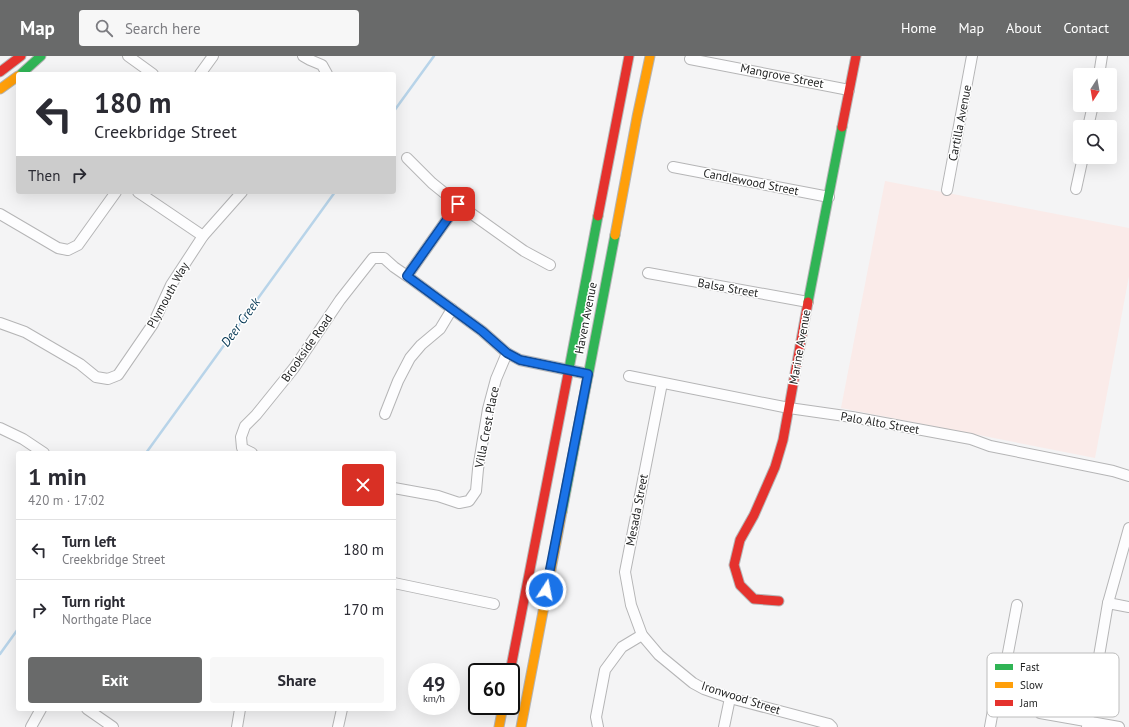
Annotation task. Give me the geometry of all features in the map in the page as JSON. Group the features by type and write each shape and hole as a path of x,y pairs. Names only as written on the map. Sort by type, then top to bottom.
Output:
{"main road":[{"path":"0,72 21,56"},
{"path":"23,72 41,56"},
{"name":"Haven Avenue","path":"512,663 629,56"},
{"name":"Haven Avenue","path":"521,727 637,117 650,56"},
{"name":"Marine Avenue","path":"779,601 754,599 740,585 734,566 740,540 754,514 775,468 783,440 808,302 856,56"},
{"path":"0,89 16,77"},
{"path":"499,727 501,715"}],"street":[{"path":"128,56 150,72"},
{"path":"201,72 213,56"},
{"path":"303,56 322,65 326,72"},
{"name":"Cartilla Avenue","path":"947,190 972,56"},
{"path":"1099,68 1102,56"},
{"name":"Mangrove Street","path":"690,59 849,90"},
{"path":"408,158 432,182 458,204 524,251 550,265"},
{"path":"1076,189 1081,164"},
{"name":"Candlewood Street","path":"673,166 829,197"},
{"path":"0,214 58,248 68,250 78,245 115,194"},
{"path":"141,194 203,236"},
{"name":"Plymouth Way","path":"0,323 25,332 80,364 96,377 108,379 118,375 153,324 171,285 203,236 240,194"},
{"path":"458,204 407,276 482,331 507,353 520,360 588,374"},
{"name":"Brookside Road","path":"248,451 242,448 241,436 245,426 294,368 340,300 373,258 384,258 407,276"},
{"name":"Balsa Street","path":"648,273 808,302"},
{"path":"385,414 398,381 410,358 421,345 440,329 452,309"},
{"name":"Villa Crest Place","path":"396,488 438,496 459,503 469,501 476,491 478,469 488,409 496,379 507,353"},
{"name":"Palo Alto Street","path":"629,376 789,408 852,417 971,439 990,446 1113,471 1129,476"},
{"name":"Mesada Street","path":"642,635 631,605 625,572 662,383"},
{"path":"0,428 23,439 41,451"},
{"path":"1099,653 1108,603 1129,528"},
{"path":"396,583 494,604"},
{"path":"1108,603 1129,607"},
{"path":"1008,653 1017,605"},
{"path":"598,727 596,717 606,670 622,647 642,635"},
{"name":"Ironwood Street","path":"642,635 658,655 693,683 704,689 730,698 829,724 832,727"},
{"path":"724,727 730,698"},
{"path":"31,727 40,711"},
{"path":"90,711 113,727"},
{"path":"237,727 240,711"},
{"path":"338,727 342,711"},
{"path":"990,727 992,717"},
{"path":"1057,717 1087,724 1119,727"}],"shaded area":[{"path":"885,181 1129,228 1129,276 1095,458 841,408"}],"waterway":[{"name":"Deer Creek","path":"396,108 434,56"},
{"name":"Deer Creek","path":"147,451 334,194"},
{"name":"Deer Creek","path":"0,654 16,632"}],"traffic: fast":[{"path":"23,72 41,56"},
{"path":"808,302 842,127"},
{"path":"568,374 598,216"},
{"path":"562,512 615,235"}],"traffic: slow":[{"path":"615,235 650,56"},
{"path":"0,89 16,77"},
{"path":"521,727 562,512"},
{"path":"499,727 501,715"}],"traffic: jam":[{"path":"0,72 21,56"},
{"path":"598,216 629,56"},
{"path":"842,127 856,56"},
{"path":"779,601 754,599 740,585 734,565 740,540 754,515 775,467 783,440 808,302"},
{"path":"512,663 568,374"}],"route":[{"path":"458,204 407,276 482,331 507,353 520,360 543,366 588,374 546,590"}]}
